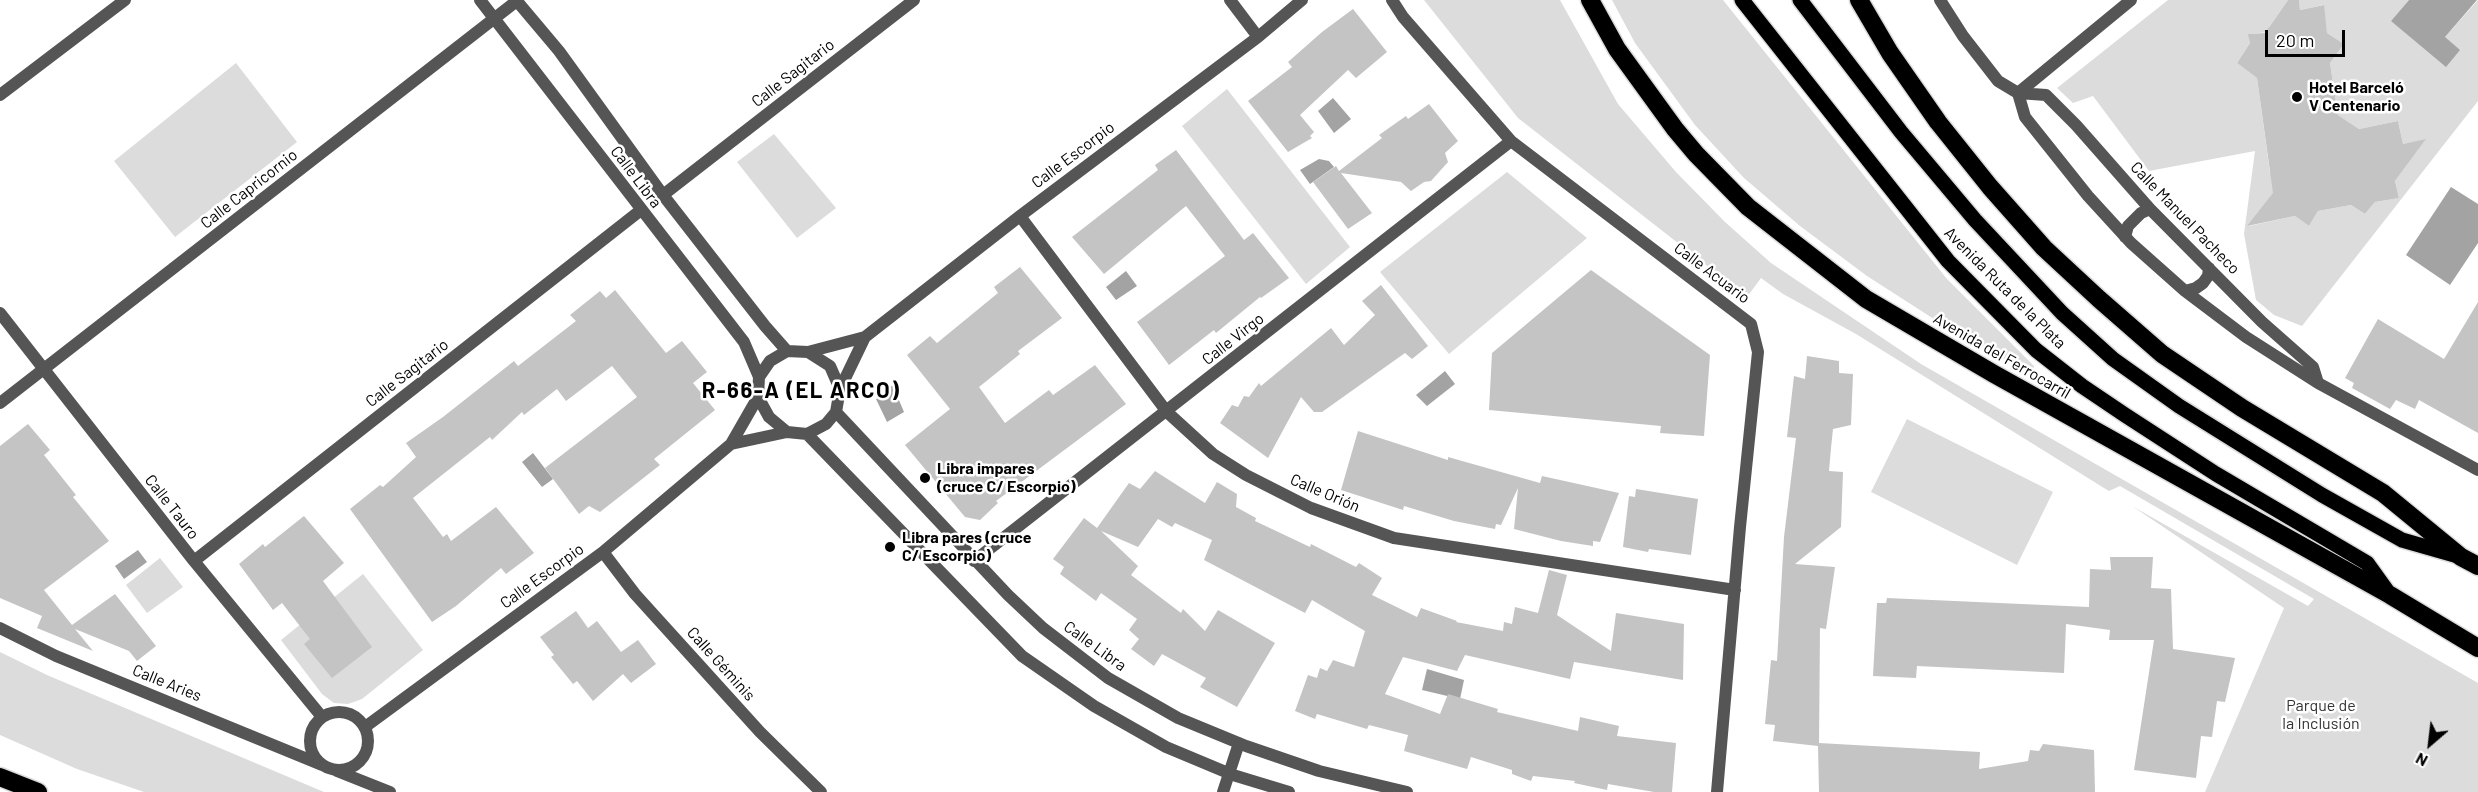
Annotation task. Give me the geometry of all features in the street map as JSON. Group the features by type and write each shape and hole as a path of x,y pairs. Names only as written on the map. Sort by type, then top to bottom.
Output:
{"highway":[{"name":"Avenida del Ferrocarril","path":"1590,0 1617,49 1696,154 1748,207 1866,299 1931,338 2390,595 2473,646"},
{"path":"1859,0 1890,53 1938,122 1990,187 2044,248 2099,299 2162,354 2242,408 2383,493 2461,557 2478,566"},
{"path":"0,777 38,792"}],"main road":[{"name":"Avenida Ruta de la Plata","path":"1742,0 1948,261 2036,350 2082,386 2216,474 2367,564 2390,595"},
{"name":"Avenida Ruta de la Plata","path":"1800,0 1901,132 1975,220 2062,313 2113,359 2179,406 2372,523 2402,540 2461,557"}],"street":[{"path":"0,95 125,0"},
{"name":"Calle Libra","path":"480,0 744,342 759,377"},
{"name":"Calle Libra","path":"517,0 559,51 663,195 787,351"},
{"name":"Calle Capricornio","path":"0,403 517,0"},
{"name":"Calle Sagitario","path":"663,195 914,0"},
{"path":"1230,0 1258,37"},
{"name":"Calle Escorpio","path":"808,352 865,337 1020,216 1258,37 1302,0"},
{"name":"Calle Acuario","path":"1392,0 1403,17 1511,141 1751,324 1758,352 1717,792"},
{"name":"Calle Manuel Pacheco","path":"1940,0 1963,36 1998,81 2018,93 2046,95 2076,125 2150,209 2262,322 2313,367 2318,382"},
{"path":"2018,93 2131,0"},
{"name":"Calle Manuel Pacheco","path":"2018,93 2025,117 2088,196 2125,237 2185,291 2246,337 2318,382 2478,470"},
{"name":"Calle Virgo","path":"974,561 1511,141"},
{"path":"2125,237 2128,226 2141,213 2150,209"},
{"name":"Calle Sagitario","path":"194,561 641,210"},
{"name":"Calle Orión","path":"1020,216 1167,412 1213,454 1246,475 1311,508 1394,538 1735,590"},
{"path":"2185,291 2203,283 2208,276 2209,268"},
{"name":"Calle Tauro","path":"0,313 194,561 322,717"},
{"name":"Calle Escorpio","path":"840,389 865,337"},
{"path":"787,351 808,352 830,366 840,389 836,412 826,424 807,434 787,432 731,444 758,397 759,377 770,361 787,351"},
{"path":"758,397 769,417 787,432"},
{"name":"Calle Libra","path":"836,412 974,561 1043,628 1108,678 1178,718 1239,743 1319,771 1407,792"},
{"path":"807,434 1022,656 1094,706 1166,747 1229,772 1289,792"},
{"name":"Calle Escorpio","path":"365,727 603,552 731,444"},
{"name":"Calle Géminis","path":"603,552 635,594 752,723 821,792"},
{"name":"Calle Aries","path":"0,628 56,656 322,765"},
{"path":"336,771 354,767 366,754 369,745 365,727 350,714 331,713 322,717 315,724 310,744 312,753 322,765 336,771 390,792"},
{"path":"1223,792 1239,743"}],"green space":[{"name":"Parque de la Inclusión","path":"1424,0 1560,0 1618,104 1676,172 1725,222 1771,263 1921,364 2478,683 2478,792 2205,792 2284,608 2132,506 2308,606 2314,599 2120,486 2109,491 1856,334 1783,294 1761,278 1747,297 1518,118"},
{"path":"1612,0 1723,0 1947,279 2034,366 2033,370 2029,372 2016,366 1937,321 1867,276 1800,226 1744,178 1695,125 1635,43"},
{"path":"2168,0 2288,0 2269,27 2269,32 2249,34 2250,43 2237,63 2257,78 2270,173 2291,170 2249,226 2295,216 2309,226 2318,211 2351,205 2365,214 2375,202 2399,198 2395,181 2425,140 2403,144 2398,121 2359,129 2338,115 2330,63 2344,44 2327,33 2323,5 2300,10 2299,0 2409,0 2391,21 2445,37 2478,0 2478,101 2302,326 2274,315 2256,300 2244,234 2255,151 2149,171 2093,96 2073,103 2057,88"},
{"path":"236,63 297,142 175,237 114,161"},
{"path":"1227,89 1350,247 1306,284 1182,126"},
{"path":"774,134 836,208 797,238 737,162"},
{"path":"1507,172 1587,238 1449,354 1380,272"},
{"path":"1907,419 2053,492 2017,565 1871,492"},
{"path":"160,558 183,587 147,613 126,585"},
{"path":"363,574 423,650 362,699 348,704 334,703 322,694 281,640"},
{"path":"0,652 47,675 324,792 144,792 77,769 0,735"}],"shaded area":[{"path":"2409,0 2477,0 2445,37 2460,50 2446,67 2391,21"},
{"path":"1333,98 1351,119 1334,133 1318,111"},
{"path":"1319,159 1329,161 1334,167 1310,184 1300,170"},
{"path":"2451,187 2478,204 2478,243 2450,285 2406,255"},
{"path":"1126,271 1137,286 1116,300 1106,287"},
{"path":"1445,371 1455,384 1427,406 1416,395"},
{"path":"893,386 904,412 887,422 876,399 886,395 884,387"},
{"path":"533,453 553,479 542,487 522,462"},
{"path":"138,550 147,562 124,579 115,566"},
{"path":"1427,669 1464,680 1460,699 1422,690"}],"building":[{"name":"Hotel Barceló V Centenario","path":"2288,0 2299,0 2300,10 2324,5 2327,33 2344,44 2330,63 2338,115 2359,129 2398,121 2403,144 2426,139 2395,181 2399,198 2375,202 2365,214 2351,205 2318,211 2309,226 2295,216 2247,226 2273,193 2257,78 2237,63 2250,43 2248,34 2265,33"},
{"path":"1353,9 1387,52 1356,78 1348,70 1300,115 1314,132 1310,136 1312,138 1288,152 1248,101 1292,67 1288,62"},
{"path":"1429,104 1458,141 1445,153 1448,162 1431,181 1424,182 1411,191 1401,182 1341,173 1372,213 1348,229 1313,182 1336,166 1339,171 1382,138 1379,135 1406,116 1408,119"},
{"path":"1176,150 1244,240 1253,233 1289,278 1260,297 1216,333 1214,330 1169,365 1137,322 1225,256 1186,206 1104,274 1072,237 1158,170 1155,165"},
{"path":"1020,267 1062,318 1018,351 1020,354 979,387 1005,423 1049,390 1053,395 1095,365 1126,404 996,501 998,503 980,520 965,517 905,445 950,409 907,355 930,336 937,343 998,293 994,287"},
{"path":"1591,270 1710,355 1704,436 1660,433 1661,426 1489,410 1492,353"},
{"path":"1381,285 1428,346 1412,359 1405,353 1322,412 1314,412 1301,397 1268,458 1220,423 1232,405 1238,407 1244,396 1249,397 1259,383 1261,386 1331,328 1344,345 1375,315 1362,301"},
{"path":"615,290 666,353 682,341 707,372 693,383 715,410 654,459 660,465 600,512 589,506 579,514 545,468 637,397 612,366 566,401 557,389 524,415 522,412 492,440 490,437 413,498 443,537 447,534 451,541 496,507 534,553 506,574 501,568 456,606 432,622 350,509 380,485 383,487 416,457 406,443 514,361 518,366 576,321 570,315 600,291 606,298"},
{"path":"2478,302 2478,433 2419,400 2415,409 2396,400 2390,409 2352,388 2354,383 2345,378 2378,319 2444,359"},
{"path":"1807,356 1839,361 1839,373 1853,374 1851,425 1833,429 1829,471 1843,472 1841,527 1795,564 1835,567 1826,629 1820,628 1819,743 1980,752 1979,769 2028,761 2030,750 2039,751 2043,744 2094,750 2095,792 1819,792 1818,746 1773,741 1775,725 1765,724 1771,660 1777,661 1784,537 1796,438 1787,437 1794,376 1805,379"},
{"path":"28,424 50,450 44,455 76,495 73,497 109,541 44,590 72,625 115,594 156,646 137,661 129,651 75,629 93,651 37,628 42,616 0,598 0,446"},
{"path":"1358,431 1448,460 1448,457 1540,483 1542,476 1619,493 1600,542 1593,541 1593,546 1561,541 1514,529 1518,488 1501,525 1496,524 1495,529 1454,521 1404,506 1403,510 1341,490"},
{"path":"1155,471 1205,503 1217,482 1237,494 1236,507 1256,518 1255,521 1310,547 1311,544 1356,567 1359,563 1382,578 1372,595 1417,617 1421,608 1456,622 1503,631 1504,622 1512,624 1515,607 1538,613 1549,570 1567,575 1557,615 1611,651 1616,613 1684,624 1683,680 1574,662 1570,679 1465,655 1457,671 1403,657 1385,694 1440,714 1448,694 1498,709 1497,712 1578,731 1580,717 1619,726 1617,736 1676,743 1672,792 1654,792 1608,784 1607,790 1574,783 1575,781 1533,776 1531,781 1512,774 1512,770 1471,757 1467,769 1404,751 1408,735 1369,725 1367,729 1317,714 1315,719 1295,711 1308,675 1317,678 1320,668 1327,671 1333,660 1354,667 1365,631 1312,600 1305,613 1204,560 1212,540 1175,523 1172,527 1158,519 1138,547 1101,531 1138,566 1131,575 1181,613 1183,609 1205,631 1218,610 1275,643 1237,707 1200,687 1206,678 1162,654 1154,666 1131,649 1139,639 1129,630 1137,619 1101,593 1096,601 1060,574 1064,567 1053,559 1084,518 1097,528 1129,483 1140,489"},
{"path":"1636,489 1698,499 1691,555 1649,549 1648,552 1623,547 1629,496 1635,497"},
{"path":"304,516 344,563 323,581 372,647 332,678 304,644 310,639 282,603 273,610 239,564 263,544 265,547"},
{"path":"2110,557 2153,557 2151,588 2171,589 2173,649 2235,658 2225,702 2217,701 2212,737 2201,736 2196,778 2134,770 2154,640 2109,640 2110,630 2066,624 2064,673 1917,666 1916,678 1873,676 1877,603 1886,603 1887,598 2089,607 2090,569 2111,570"},
{"path":"576,611 588,628 597,621 621,652 638,640 656,664 631,683 623,674 593,701 577,681 573,684 551,657 554,655 540,637"}],"place":[{"name":"Hotel Barceló V Centenario","path":"2297,97"},
{"name":"Libra impares (cruce C/ Escorpio)","path":"925,478"},
{"name":"Libra pares (cruce C/ Escorpio)","path":"890,547"}],"district":[{"name":"R-66-A (EL ARCO)","path":"801,391"}]}
